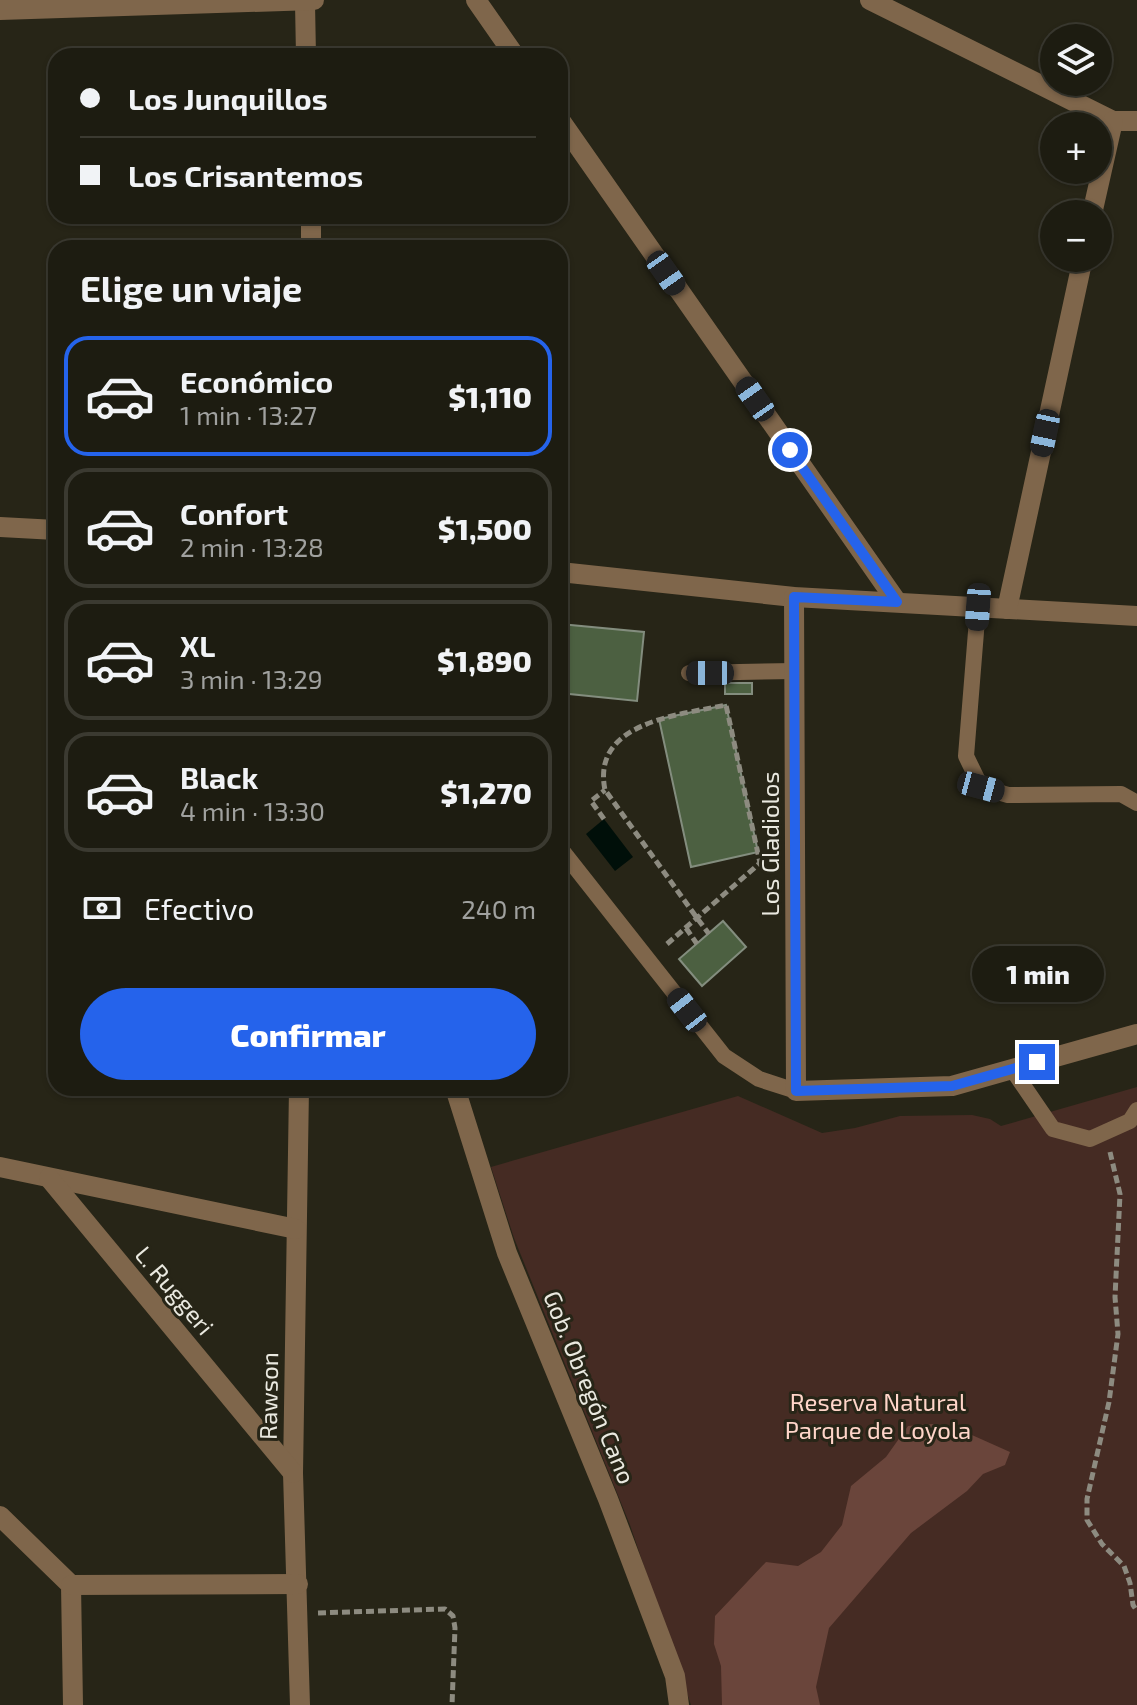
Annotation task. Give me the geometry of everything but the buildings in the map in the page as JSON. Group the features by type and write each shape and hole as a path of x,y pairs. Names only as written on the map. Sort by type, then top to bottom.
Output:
{"street":[{"path":"476,0 509,48"},
{"path":"870,0 1113,121 1137,121"},
{"path":"0,10 309,1 306,48"},
{"path":"1095,200 1113,121"},
{"path":"568,131 897,602"},
{"path":"1007,609 1080,272"},
{"path":"0,527 48,530"},
{"path":"568,573 794,597 1137,616"},
{"name":"Los Gladiolos","path":"794,597 796,1091"},
{"path":"796,1091 952,1086 1137,1034"},
{"name":"Rawson","path":"299,1096 293,1473 300,1705"},
{"name":"Gob. Obregón Cano","path":"458,1096 507,1253 625,1543 675,1676 679,1705"},
{"path":"0,1167 296,1229"},
{"name":"L. Ruggeri","path":"49,1178 293,1473"},
{"path":"0,1516 71,1585 298,1584"},
{"path":"71,1585 73,1705"}],"lane":[{"path":"978,607 966,756 981,787 1008,795 1121,794 1137,803"},
{"path":"689,673 795,671"},
{"path":"568,858 724,1056 759,1079 796,1091"},
{"path":"1137,1023 1137,1034"},
{"path":"1012,1069 1053,1129 1090,1139 1130,1121 1137,1110"}],"path":[{"path":"667,944 686,928 697,918 760,863 726,705 643,724 627,733 612,747 603,777 605,790 697,918 709,934"},
{"path":"604,819 591,801 605,790"},
{"path":"686,928 697,944"},
{"path":"1105,1132 1120,1194 1115,1297 1118,1334 1109,1402 1087,1499 1087,1520 1102,1544 1124,1566 1137,1611"},
{"path":"299,1613 360,1614 445,1609 453,1616 455,1628 452,1705"}],"green space":[{"name":"Reserva Natural Parque de Loyola","path":"1137,1087 1137,1705 691,1705 630,1525 514,1238 491,1167 738,1096 822,1133 900,1116 972,1115 990,1119 1001,1126"}],"shaded area":[{"path":"604,819 633,857 615,871 586,834"},
{"path":"932,1424 954,1427 1010,1452 1005,1465 983,1474 967,1491 911,1533 829,1628 816,1687 820,1705 722,1705 721,1666 714,1644 715,1616 766,1562 798,1566 821,1552 842,1525 851,1486 886,1457 908,1426"}],"route":[{"path":"790,450 897,602 794,597 796,1091 952,1086 1037,1062"}]}
